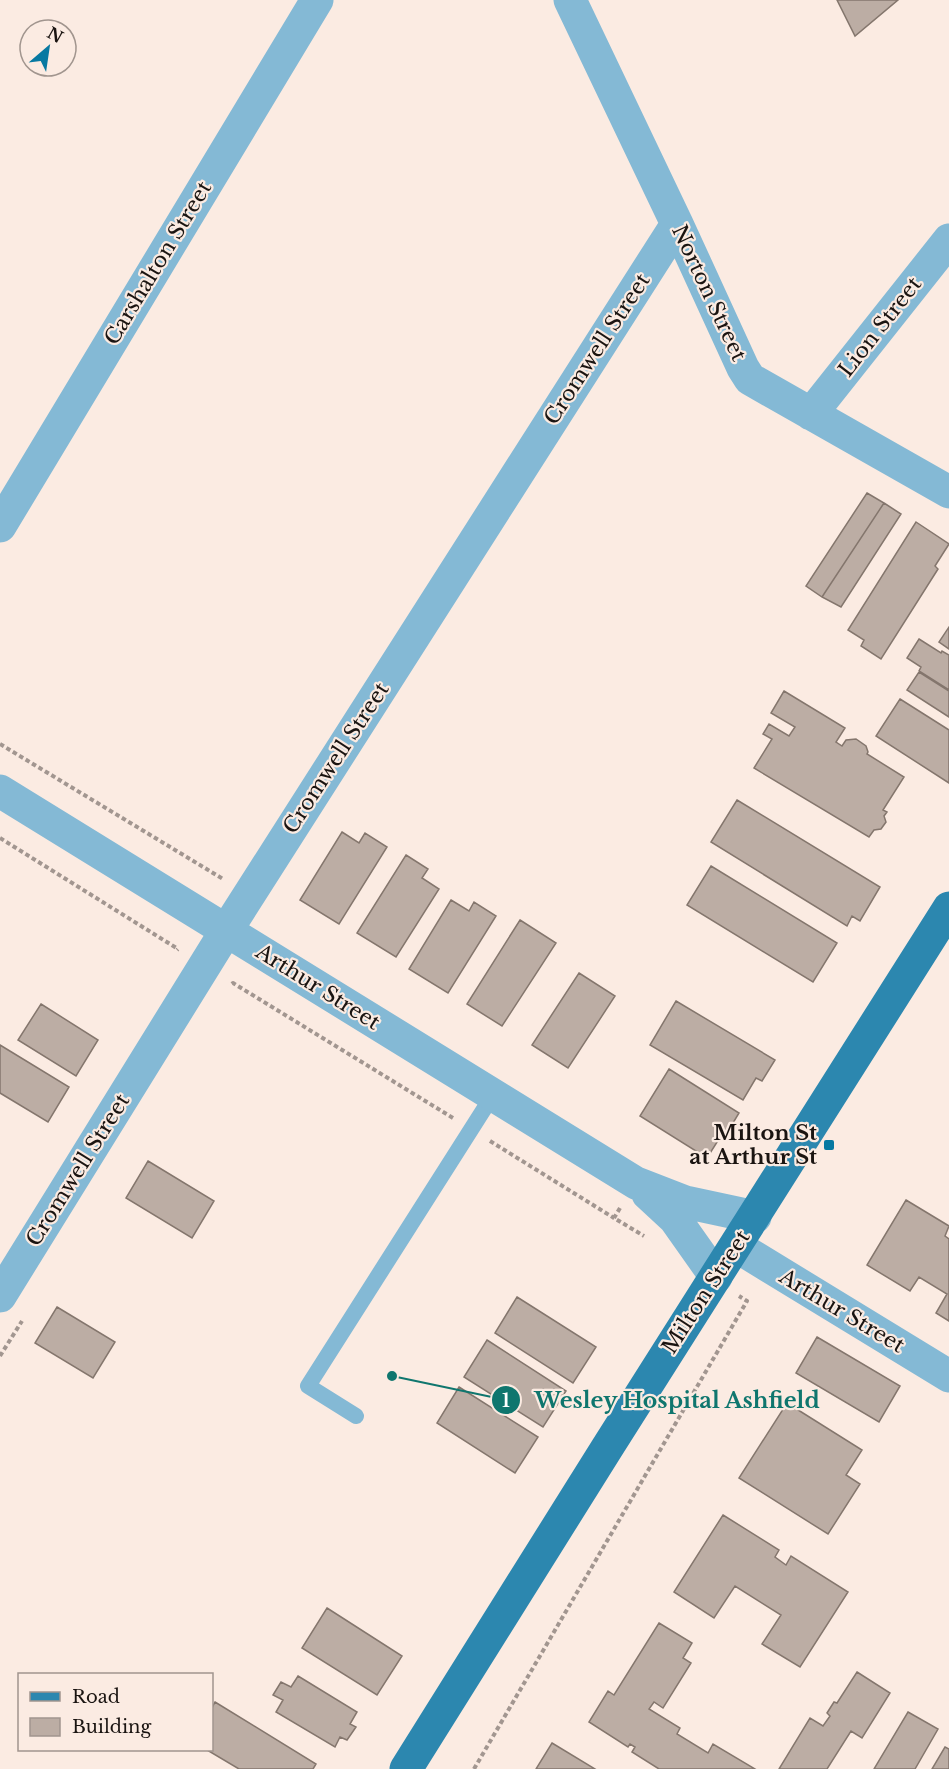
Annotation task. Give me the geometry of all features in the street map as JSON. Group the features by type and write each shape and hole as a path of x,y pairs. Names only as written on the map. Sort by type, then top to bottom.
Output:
{"main road":[{"name":"Milton Street","path":"406,1769 949,908"}],"street":[{"name":"Carshalton Street","path":"0,526 317,0"},
{"name":"Norton Street","path":"570,0 750,379 949,492"},
{"name":"Cromwell Street","path":"13,1306 226,931 677,224"},
{"name":"Lion Street","path":"811,414 949,240"},
{"name":"Arthur Street","path":"0,791 636,1183 685,1202 755,1217"},
{"name":"Arthur Street","path":"636,1183 675,1219 716,1277"},
{"name":"Arthur Street","path":"736,1246 949,1376"}],"lane":[{"path":"356,1416 308,1386 493,1095"}],"path":[{"path":"0,744 225,880"},
{"path":"0,837 178,949 172,959"},
{"path":"227,993 233,983 614,1218"},
{"path":"474,1769 747,1301"},
{"path":"0,1356 13,1306"}],"building":[{"path":"837,0 898,0 855,36"},
{"path":"867,493 884,503 822,597 806,586"},
{"path":"884,503 901,514 841,607 822,597"},
{"path":"916,522 949,544 935,566 938,569 881,659 861,646 864,640 848,630"},
{"path":"949,627 949,649 939,642"},
{"path":"919,639 941,653 942,651 949,655 949,690 919,671 921,667 907,658"},
{"path":"919,672 949,691 949,717 907,690"},
{"path":"784,691 845,728 836,742 842,746 846,740 856,739 866,746 867,754 904,777 883,810 887,812 884,816 886,822 881,829 874,830 869,837 754,768 772,739 763,734 769,724 789,736 795,727 771,713"},
{"path":"900,699 949,730 949,783 876,736"},
{"path":"737,800 880,887 860,921 852,916 847,926 711,842"},
{"path":"342,832 359,843 365,833 387,847 339,924 300,900"},
{"path":"406,855 428,869 422,878 439,889 396,957 357,933"},
{"path":"711,866 837,943 813,982 687,905"},
{"path":"451,900 469,911 474,902 496,916 448,993 409,969"},
{"path":"520,920 556,943 502,1026 467,1004"},
{"path":"579,973 615,996 568,1068 532,1045"},
{"path":"676,1001 775,1060 762,1081 756,1078 743,1100 650,1045"},
{"path":"41,1004 98,1040 76,1076 18,1040"},
{"path":"0,1045 69,1087 48,1122 0,1093"},
{"path":"669,1069 739,1113 727,1133 724,1131 707,1158 640,1116"},
{"path":"148,1161 214,1201 192,1238 126,1198"},
{"path":"906,1200 949,1226 945,1236 949,1239 949,1321 936,1313 947,1294 919,1277 910,1291 867,1265"},
{"path":"517,1297 596,1347 573,1383 495,1333"},
{"path":"57,1307 115,1342 93,1378 35,1343"},
{"path":"817,1337 900,1386 879,1422 796,1373"},
{"path":"487,1340 566,1391 543,1427 464,1377"},
{"path":"459,1387 538,1437 515,1473 437,1423"},
{"path":"787,1403 862,1450 846,1475 860,1484 828,1534 739,1478"},
{"path":"723,1515 779,1550 775,1557 786,1565 791,1556 848,1592 800,1667 762,1644 781,1615 735,1586 714,1618 674,1592"},
{"path":"327,1608 402,1656 377,1695 302,1648"},
{"path":"659,1623 692,1643 683,1658 691,1663 663,1708 654,1702 649,1709 680,1728 677,1734 708,1753 713,1744 755,1769 659,1769 632,1752 635,1747 630,1744 628,1747 589,1722 608,1691 614,1695"},
{"path":"857,1672 890,1693 862,1738 851,1731 827,1769 779,1769 810,1718 823,1726 830,1716 827,1713 834,1702 837,1703"},
{"path":"298,1676 357,1712 350,1724 356,1727 347,1740 340,1737 335,1747 276,1712 283,1700 273,1695 281,1682 291,1687"},
{"path":"215,1702 316,1764 313,1769 239,1769 209,1751 213,1751 213,1706"},
{"path":"908,1712 938,1729 915,1769 874,1769"},
{"path":"552,1743 595,1769 536,1769"},
{"path":"945,1747 949,1749 949,1769 932,1769"}],"place":[{"name":"Milton St at Arthur St","path":"829,1145"},
{"name":"Wesley Hospital Ashfield","path":"392,1376"}]}
